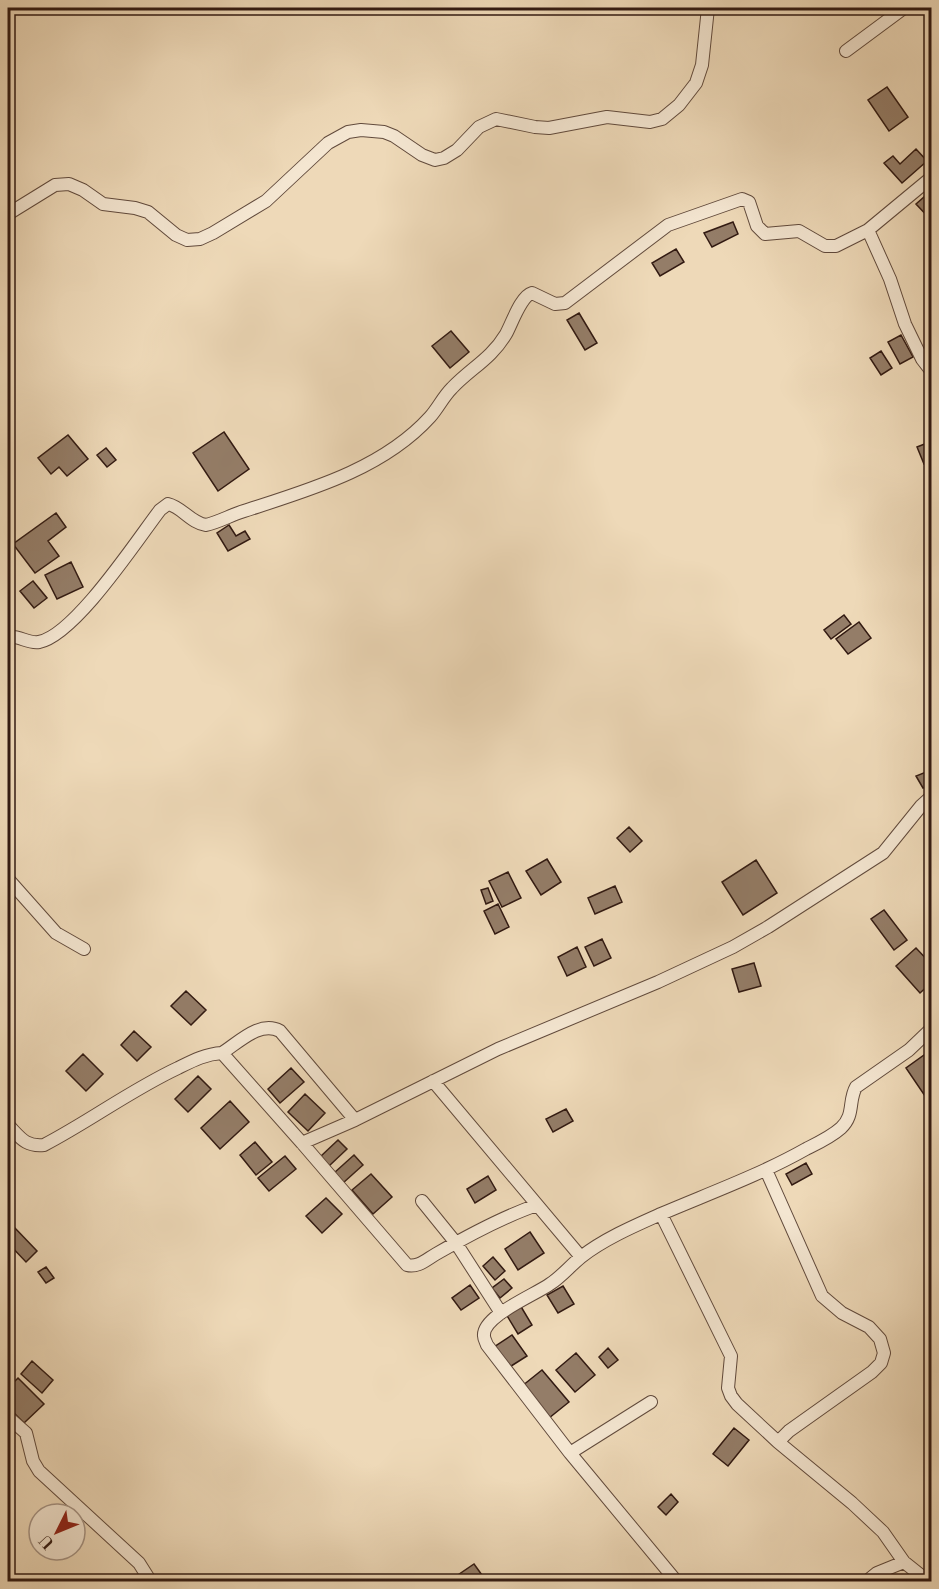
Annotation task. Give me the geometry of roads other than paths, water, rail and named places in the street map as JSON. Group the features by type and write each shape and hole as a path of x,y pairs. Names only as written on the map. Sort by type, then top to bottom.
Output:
{"street":[{"path":"8,214 55,185 69,184 83,190 103,204 147,212 176,235 187,240 213,233 266,201 328,143 348,132 361,130 384,132 422,155 435,160 444,158 457,150 479,127 496,119 549,128 607,117 650,122 662,119 679,105 696,83 702,65 708,8"},
{"path":"846,51 904,8"},
{"path":"8,637 14,635 39,642 67,625 100,590 160,510 168,504 173,505 201,525 211,524 316,486 365,465 388,452 411,435 430,417 451,389 493,354 526,296 532,293 555,304 565,303 673,223 742,199 749,202 757,226 765,234 799,231 825,246 836,246 868,230 932,177"},
{"path":"868,230 890,279 904,324 922,359 932,372"},
{"path":"302,1143 355,1120 498,1049 658,982 768,927 882,853 932,796"},
{"path":"8,879 56,933 84,949"},
{"path":"8,1125 24,1141 34,1146 44,1145 158,1077 211,1053 222,1053 260,1029 273,1028 280,1031 355,1120"},
{"path":"669,1579 487,1345 484,1336 485,1329 501,1313 551,1283 581,1257 606,1241 661,1214 766,1170 824,1140 844,1126 850,1116 853,1104 852,1094 856,1086 909,1050 932,1028"},
{"path":"222,1053 407,1265 418,1265 512,1214 537,1205"},
{"path":"433,1081 581,1257"},
{"path":"766,1170 822,1296 842,1313 869,1327 880,1339 884,1353 881,1363 872,1372 789,1431 778,1442"},
{"path":"422,1201 456,1243 501,1313"},
{"path":"661,1214 731,1356 728,1388 731,1396 778,1442 852,1503 883,1532 904,1562 929,1581"},
{"path":"570,1453 651,1402"},
{"path":"8,1417 26,1432 33,1461 39,1471 139,1563 151,1581"},
{"path":"866,1581 877,1573 904,1562"}]}
